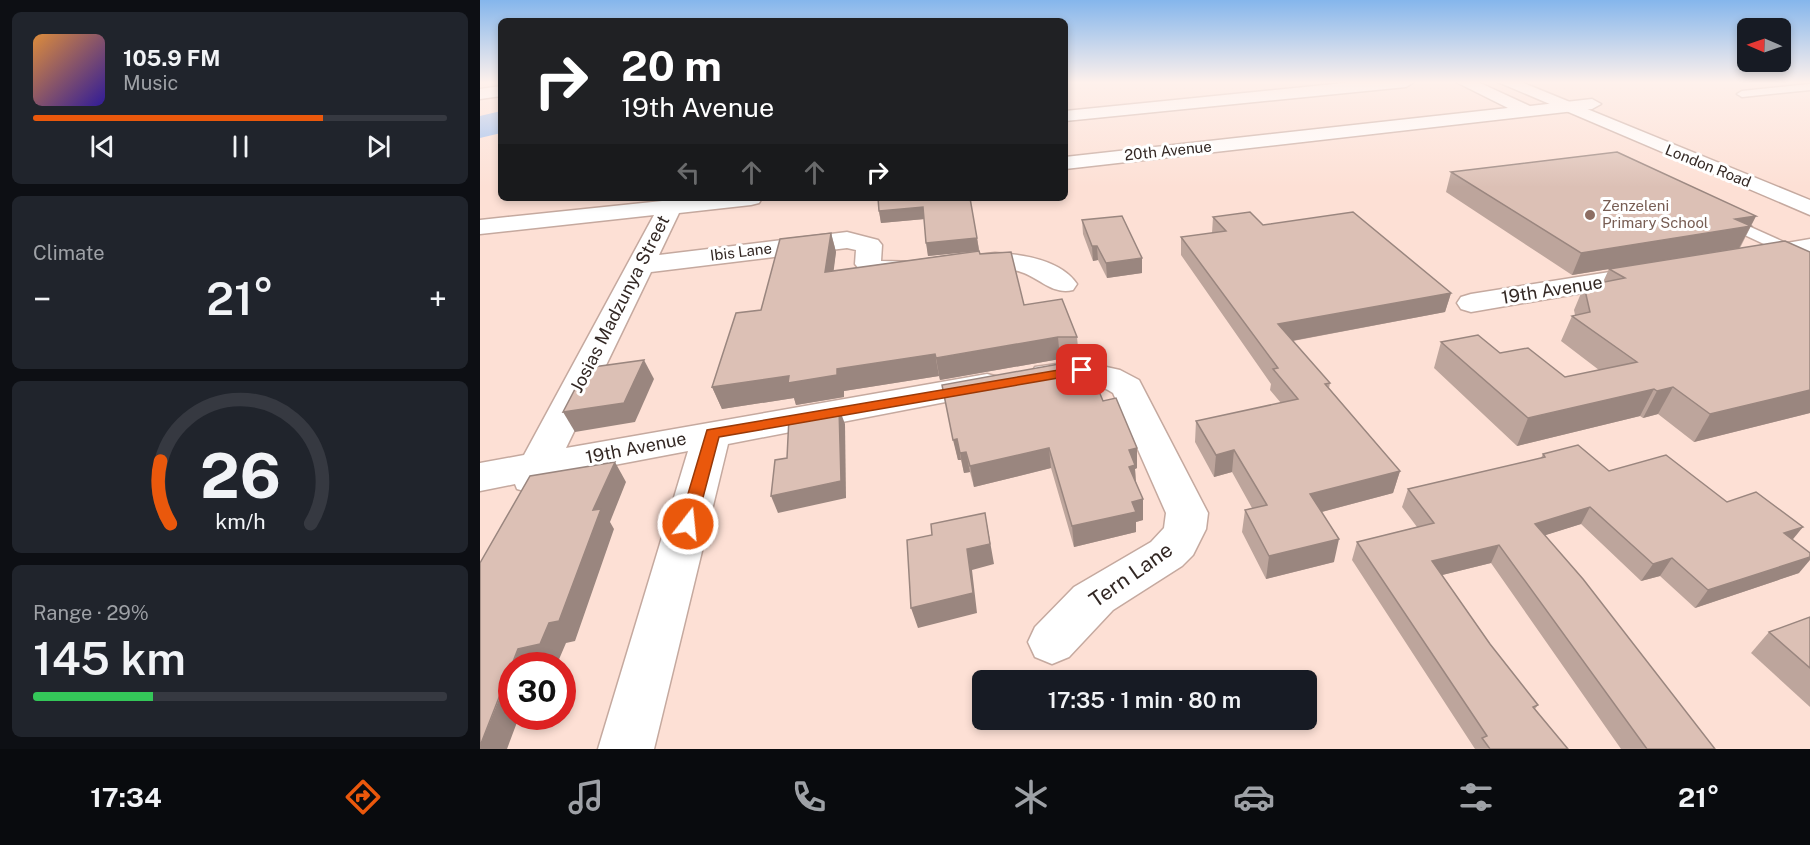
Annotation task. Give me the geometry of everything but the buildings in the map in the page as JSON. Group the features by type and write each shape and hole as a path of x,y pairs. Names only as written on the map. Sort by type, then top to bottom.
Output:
{"street":[{"name":"20th Avenue","path":"1068,163 1485,117"},
{"name":"London Road","path":"1587,117 1810,208"},
{"name":"London Road","path":"1624,117 1810,191"},
{"path":"480,227 704,201"},
{"name":"Josias Madzunya Street","path":"514,508 673,203"},
{"name":"Ibis Lane","path":"640,265 847,240 868,245 868,264 876,270 987,261 1038,267 1063,284"},
{"path":"1730,260 1799,249"},
{"name":"19th Avenue","path":"1471,303 1671,270"},
{"name":"19th Avenue","path":"480,477 712,433 1071,370 1092,371 1110,376"},
{"name":"Tern Lane","path":"1052,642 1097,595 1160,559 1180,540 1187,522 1184,505 1132,393 1110,376"},
{"path":"626,749 712,433"}],"lane":[{"path":"1708,212 1799,249"}],"waterway":[{"path":"480,127 498,123"}],"place":[{"name":"Zenzeleni Primary School","path":"1590,215"}],"route":[{"path":"688,524 712,433 1060,371 1082,370"}]}
